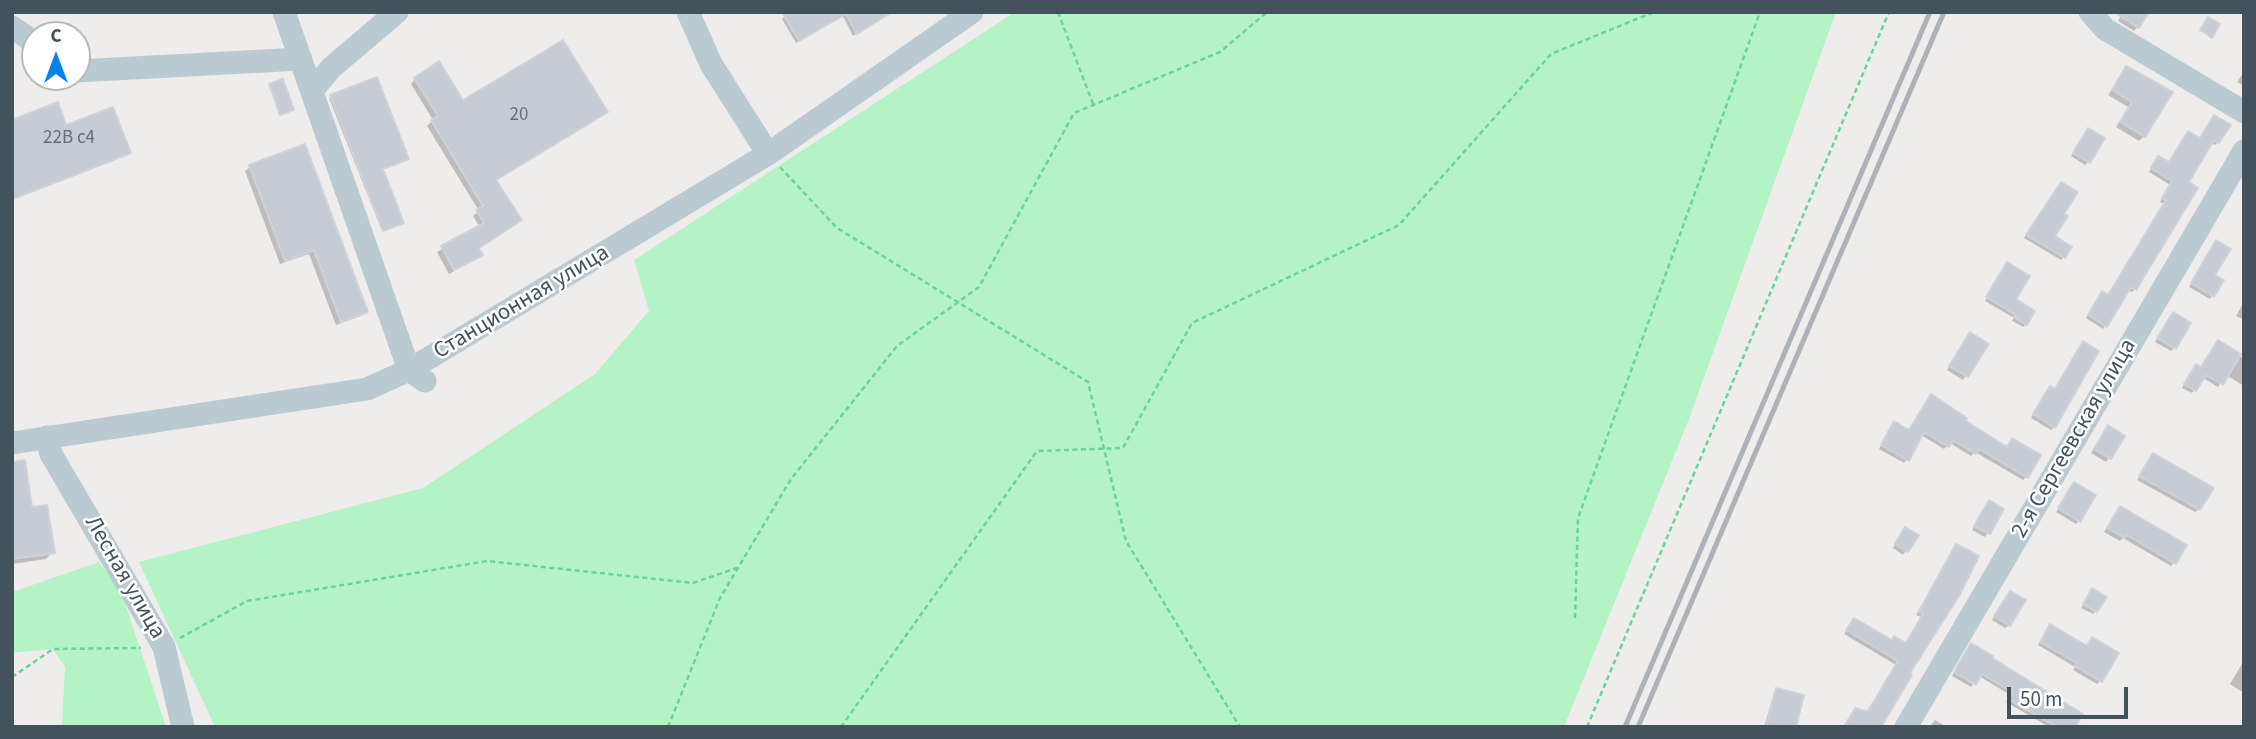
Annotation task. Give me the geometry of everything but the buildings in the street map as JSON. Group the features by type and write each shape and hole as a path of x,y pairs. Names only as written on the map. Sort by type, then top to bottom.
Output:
{"street":[{"path":"284,12 417,376"},
{"path":"312,91 339,60 397,12"},
{"path":"688,12 711,64 768,155"},
{"name":"Станционная улица","path":"12,443 368,389 417,376 768,155 939,22 972,12"},
{"path":"2090,12 2105,29 2244,112"},
{"path":"91,70 300,59"},
{"name":"2-я Сергеевская улица","path":"1906,727 2244,151"},
{"name":"Лесная улица","path":"47,437 51,454 164,648 183,727"}],"path":[{"path":"1058,12 1094,105"},
{"path":"668,727 720,598 791,479 897,346 979,287 1074,113 1220,52 1267,12"},
{"path":"841,727 1037,451 1122,448 1192,323 1399,225 1551,54 1654,12"},
{"path":"1575,618 1578,518 1760,12"},
{"path":"1587,727 1889,12"},
{"path":"768,155 837,228 1088,382 1126,541 1240,727"},
{"path":"12,677 53,649 164,648 247,601 487,561 693,583 737,568"}],"green space":[{"path":"1015,12 1836,12 1689,419 1564,727 215,727 139,562 423,488 595,374 649,311 634,260"},
{"path":"99,562 122,594 166,727 62,727 65,667 53,649 12,653 12,592"}],"railway":[{"path":"1625,727 1930,12"},
{"path":"1638,727 1944,12"}]}
